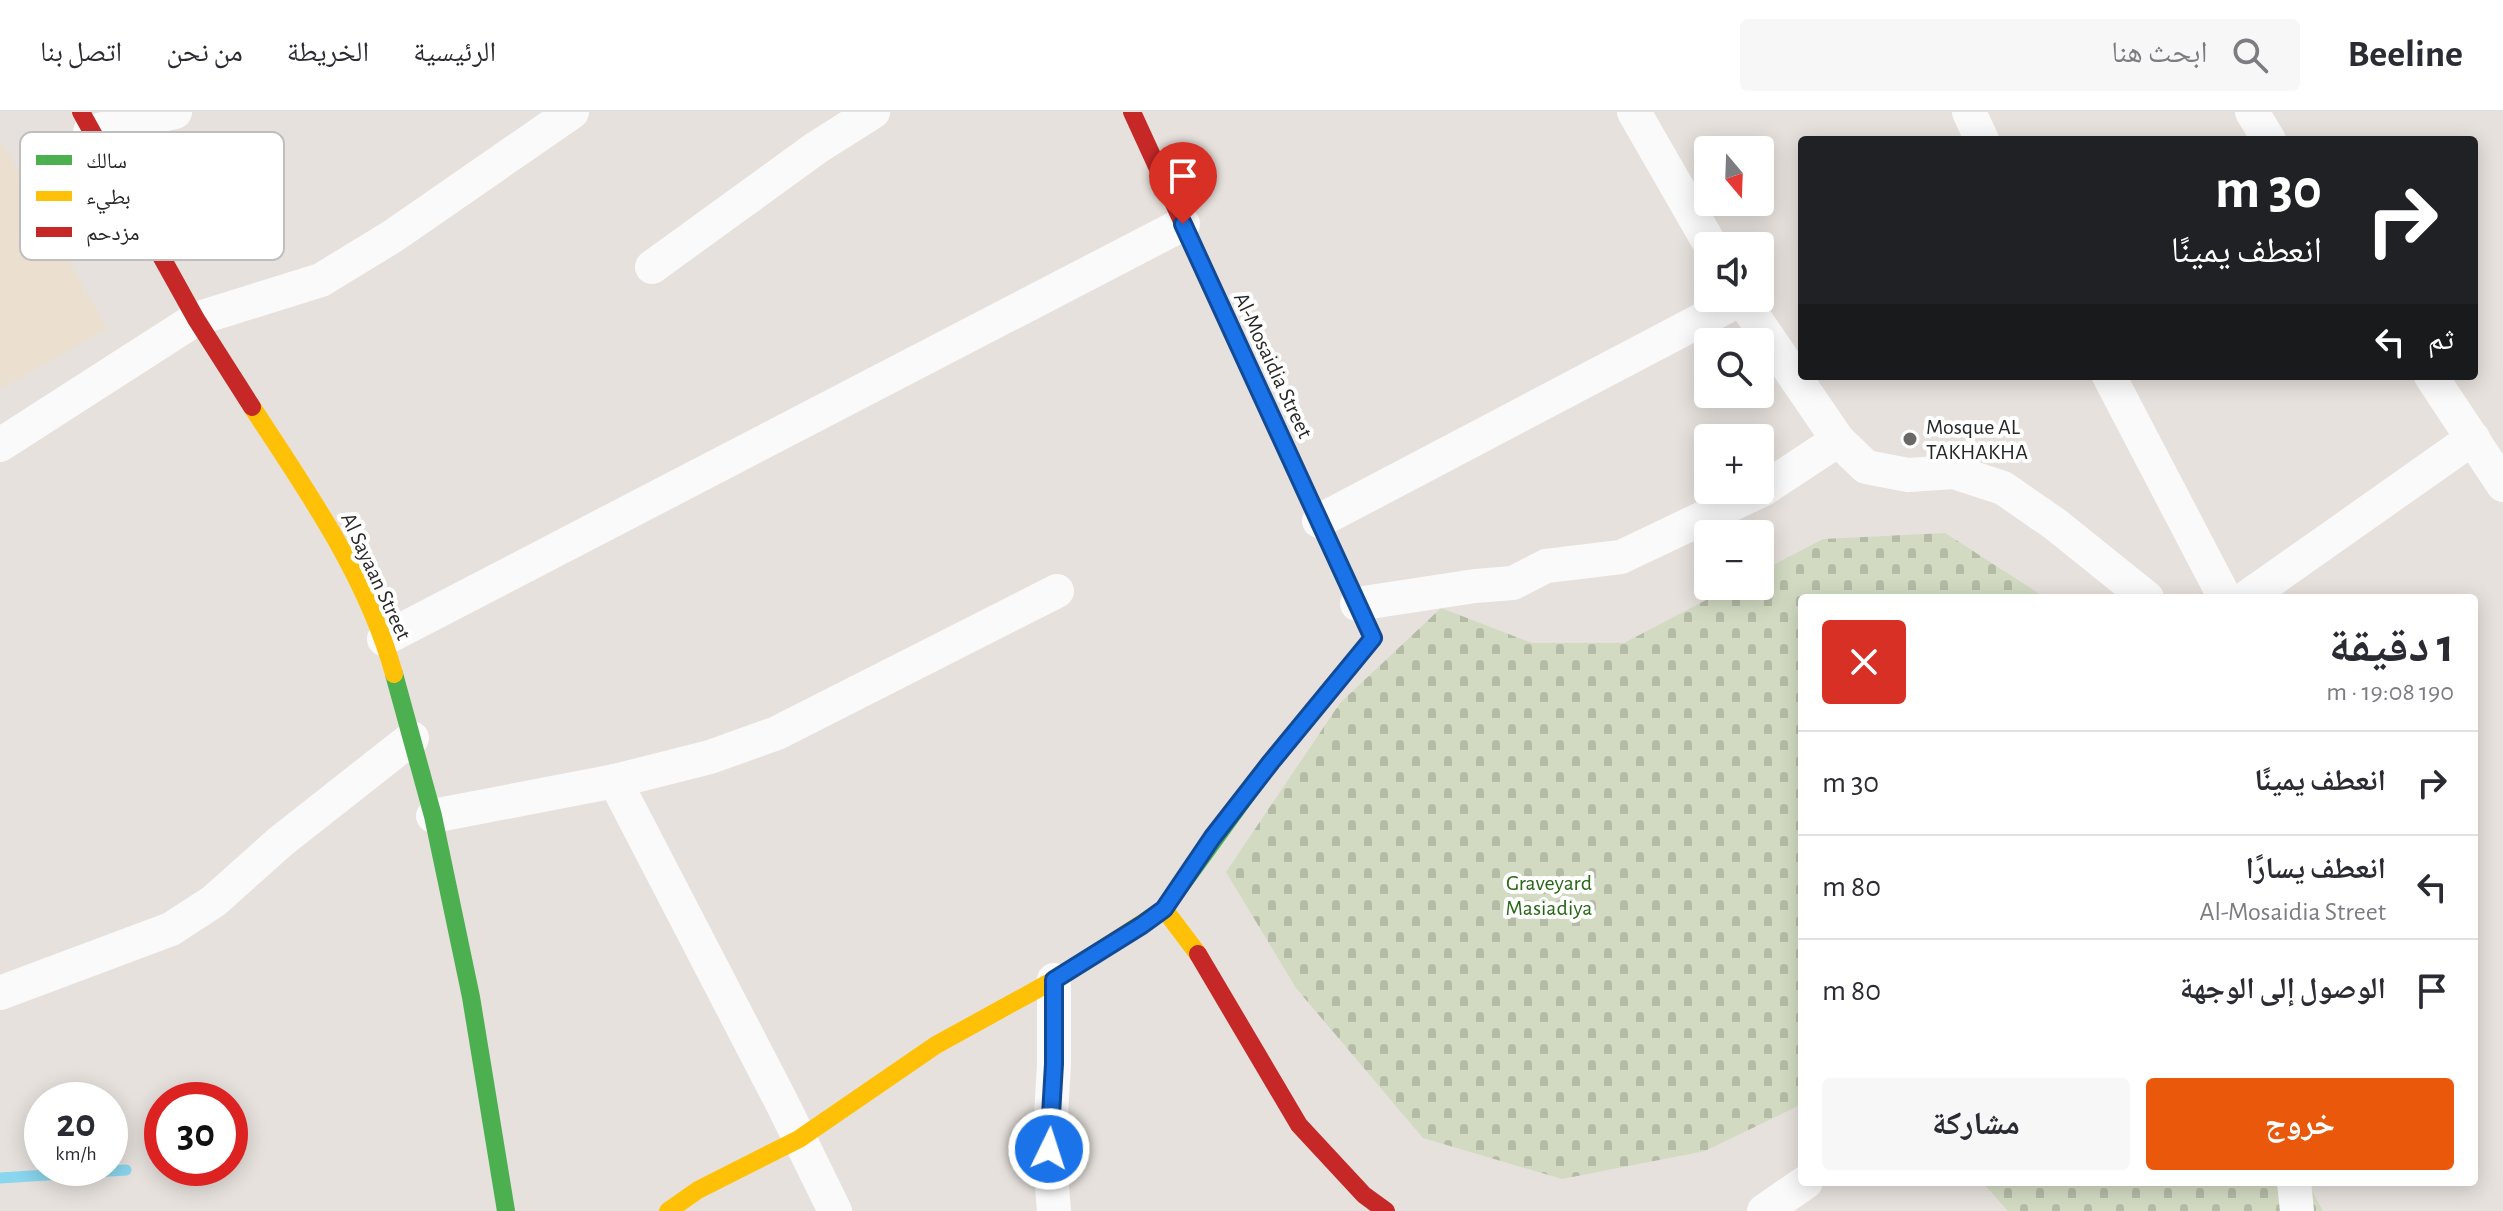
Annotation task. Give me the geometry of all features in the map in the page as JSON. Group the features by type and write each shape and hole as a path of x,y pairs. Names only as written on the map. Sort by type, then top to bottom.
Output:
{"street":[{"path":"86,122 175,112"},
{"path":"0,445 196,319 321,280 393,236 572,112"},
{"path":"652,267 816,148 873,112"},
{"name":"Al-Mosaidia Street","path":"1132,112 1373,638 1222,825 1164,909"},
{"path":"1634,112 1703,232"},
{"path":"1969,112 1980,136"},
{"path":"2252,112 2267,136"},
{"path":"384,639 1183,224"},
{"name":"Al Sayaan Street","path":"163,260 196,319 331,529 384,639 433,816 471,997 506,1211"},
{"path":"1319,521 1715,312"},
{"path":"1751,312 1838,440 1866,467 1908,475 1954,472 2003,488 2055,524 2142,594"},
{"path":"2111,380 2223,594"},
{"path":"2434,380 2503,485"},
{"path":"2252,594 2473,438"},
{"path":"1357,604 1513,583 1546,566 1621,557 1764,489 1838,440"},
{"path":"433,816 615,781 710,757 777,733 1057,591"},
{"path":"0,993 171,929 214,901 280,842 412,738"},
{"path":"615,781 835,1211"},
{"path":"668,1211 698,1190 799,1139 936,1045 1054,980 1164,909 1198,954 1299,1125 1364,1195 1386,1211"},
{"path":"1054,980 1054,1064 1049,1149 1054,1211"},
{"path":"1764,1211 1800,1186"},
{"path":"2294,1186 2297,1211"}],"shaded area":[{"path":"0,139 20,175 20,260 68,260 107,329 0,389"}],"green space":[{"name":"Graveyard Masiadiya","path":"1945,533 2040,594 1798,594 1798,1106 1705,1151 1562,1179 1423,1138 1296,988 1226,872 1340,703 1441,608 1532,643 1624,643 1706,600 1774,600 1774,565 1823,539"},
{"path":"1986,1186 2309,1186 2323,1211 2008,1211"}],"waterway":[{"path":"0,1178 24,1176"}],"traffic: fast":[{"path":"1164,909 1264,771 1373,638 1363,616"},
{"path":"394,674 433,816 471,997 506,1211"}],"traffic: slow":[{"path":"252,407 334,535 368,603 394,674"},
{"path":"668,1211 698,1190 799,1139 936,1045 1054,980 1164,909 1198,954"}],"traffic: jam":[{"path":"81,112 92,132"},
{"path":"1132,112 1363,616"},
{"path":"163,260 196,319 252,407"},
{"path":"1198,954 1299,1125 1364,1195 1386,1211"}],"place":[{"name":"Mosque AL TAKHAKHA","path":"1910,439"}],"route":[{"path":"1049,1149 1054,1064 1054,980 1164,909 1212,838 1373,638 1183,224"}]}
